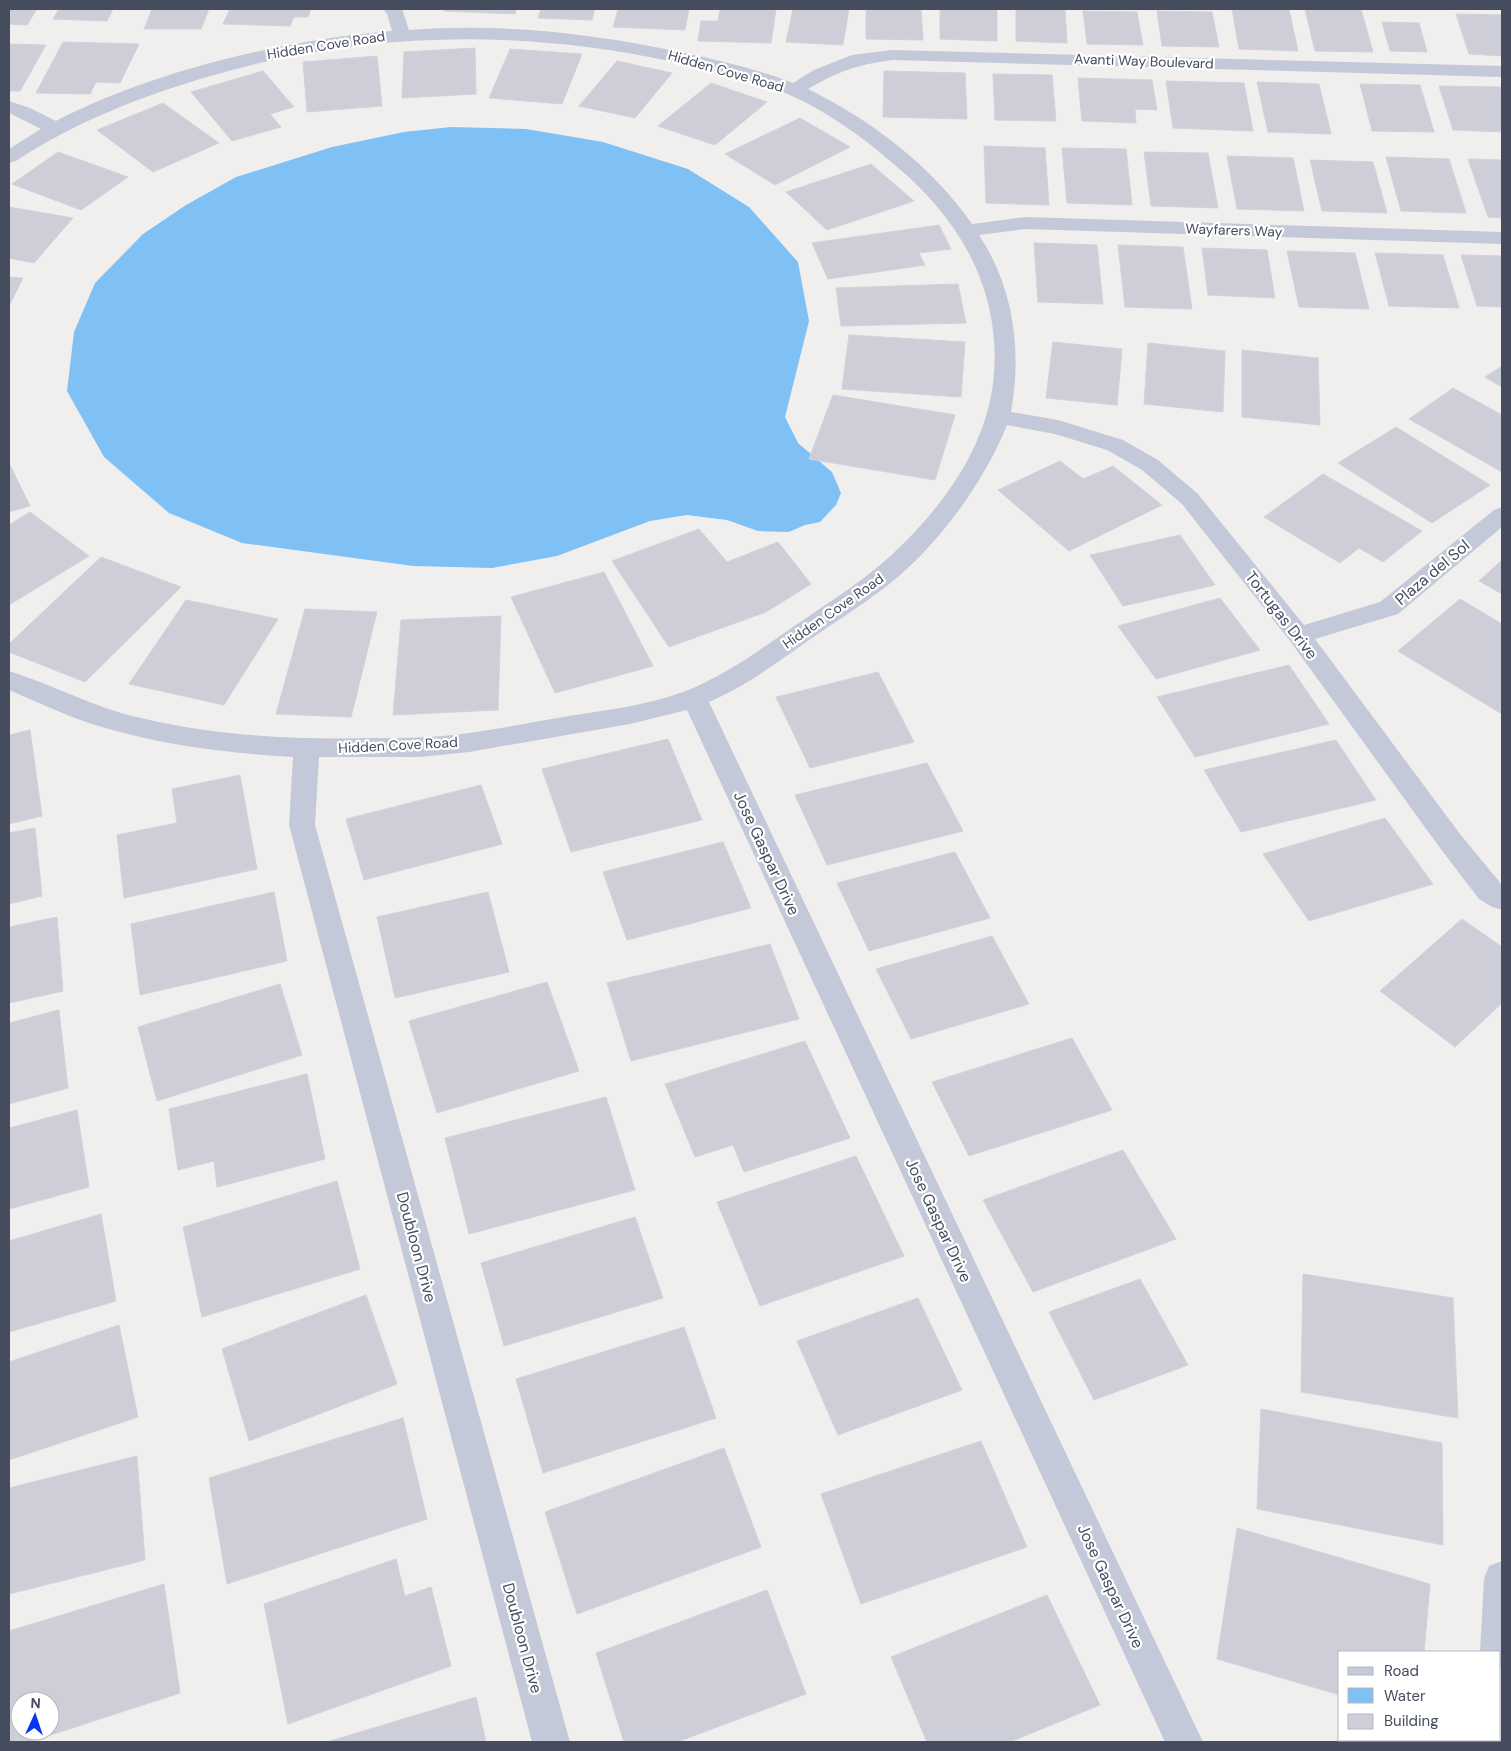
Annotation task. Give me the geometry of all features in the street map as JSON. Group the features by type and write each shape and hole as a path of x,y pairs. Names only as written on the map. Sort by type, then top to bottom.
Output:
{"street":[{"path":"392,9 395,12 401,34"},
{"name":"Hidden Cove Road","path":"9,157 54,128 148,89 246,58 294,48 401,34 483,32 586,39 682,57 735,71 794,90 828,108 887,147 945,200 966,231 986,266 995,289 1004,335 1004,367 998,417 986,445 962,490 942,517 912,551 871,587 744,673 694,698 628,715 531,733 434,746 306,749 213,740 162,732 108,719 9,680"},
{"name":"Avanti Way Boulevard","path":"794,90 821,74 858,59 892,55 1502,71"},
{"path":"9,107 54,128"},
{"name":"Wayfarers Way","path":"966,231 1026,223 1502,238"},
{"name":"Tortugas Drive","path":"998,417 1058,426 1114,445 1150,465 1190,499 1299,635 1450,841 1489,891 1502,899"},
{"name":"Plaza del Sol","path":"1299,635 1389,608 1502,515"},
{"name":"Jose Gaspar Drive","path":"694,698 1184,1742"},
{"name":"Doubloon Drive","path":"306,749 302,825 551,1742"},
{"path":"1498,1651 1502,1579"}],"water":[{"path":"451,127 526,129 603,142 688,169 749,207 798,262 809,321 785,417 798,443 832,472 841,493 836,505 820,522 805,525 789,532 758,531 727,520 687,515 650,521 557,556 492,568 413,566 242,543 169,513 104,457 67,391 74,332 95,283 143,234 186,205 236,177 332,147 404,132"}],"building":[{"path":"9,9 37,9 27,25 9,24"},
{"path":"59,9 113,9 107,21 53,19"},
{"path":"152,9 209,9 201,29 144,29"},
{"path":"230,9 311,9 308,17 294,17 290,26 223,24"},
{"path":"445,9 516,9 515,14 444,11"},
{"path":"541,9 595,9 592,20 538,18"},
{"path":"618,9 689,9 685,30 613,27"},
{"path":"720,9 776,9 771,43 698,41 701,21 718,21"},
{"path":"793,9 849,9 843,45 786,42"},
{"path":"866,9 921,9 923,40 866,39"},
{"path":"940,9 997,9 997,41 940,39"},
{"path":"1016,9 1065,9 1067,43 1016,41"},
{"path":"1232,9 1289,9 1298,51 1239,49"},
{"path":"1305,9 1361,9 1373,52 1315,51"},
{"path":"1083,11 1137,12 1143,45 1087,44"},
{"path":"1157,11 1212,12 1219,47 1162,46"},
{"path":"1456,14 1502,15 1502,56 1469,54"},
{"path":"1382,22 1419,23 1427,52 1390,51"},
{"path":"63,42 139,44 120,83 96,82 90,94 36,93"},
{"path":"9,44 46,45 20,91 9,91"},
{"path":"475,48 476,94 402,98 404,52"},
{"path":"510,49 582,54 562,104 489,98"},
{"path":"377,56 382,106 307,112 303,62"},
{"path":"617,61 672,73 635,118 579,106"},
{"path":"263,71 294,107 270,114 281,127 232,141 191,92"},
{"path":"884,71 965,73 967,119 883,117"},
{"path":"993,74 1052,75 1056,121 995,120"},
{"path":"1078,78 1152,80 1157,110 1135,109 1136,123 1082,121"},
{"path":"1166,81 1244,83 1253,131 1173,128"},
{"path":"1257,82 1319,84 1331,134 1268,132"},
{"path":"711,83 767,102 715,145 658,126"},
{"path":"1360,84 1420,85 1434,132 1372,131"},
{"path":"1439,86 1501,87 1502,132 1453,130"},
{"path":"163,103 219,143 153,172 97,130"},
{"path":"800,118 850,147 775,185 725,154"},
{"path":"984,146 1045,148 1049,205 986,203"},
{"path":"1062,148 1126,149 1132,205 1067,203"},
{"path":"58,152 128,177 81,210 12,184"},
{"path":"1144,152 1208,153 1218,208 1151,206"},
{"path":"1227,156 1293,158 1304,211 1237,209"},
{"path":"1386,157 1449,159 1466,213 1401,211"},
{"path":"1468,159 1502,160 1502,218 1488,217"},
{"path":"1310,160 1373,162 1387,213 1322,211"},
{"path":"871,164 914,201 827,230 786,192"},
{"path":"9,207 73,218 34,263 9,258"},
{"path":"939,225 951,249 919,253 925,265 828,279 812,243"},
{"path":"1034,243 1097,245 1103,304 1038,302"},
{"path":"1118,245 1183,247 1192,309 1125,307"},
{"path":"1202,248 1267,250 1275,298 1208,295"},
{"path":"1287,251 1355,253 1369,309 1299,307"},
{"path":"1375,253 1443,255 1459,308 1389,306"},
{"path":"1461,255 1502,256 1502,307 1477,306"},
{"path":"9,277 23,278 9,306"},
{"path":"958,284 966,323 841,326 836,288"},
{"path":"849,335 965,342 961,397 842,389"},
{"path":"1053,342 1122,349 1117,405 1046,398"},
{"path":"1148,343 1225,351 1223,412 1144,404"},
{"path":"1242,350 1318,358 1320,425 1242,417"},
{"path":"1502,366 1502,387 1485,377"},
{"path":"1453,388 1502,415 1502,472 1409,419"},
{"path":"833,395 955,415 935,480 809,459"},
{"path":"1396,427 1490,485 1432,523 1338,463"},
{"path":"1060,461 1083,479 1113,466 1162,505 1069,551 998,490"},
{"path":"9,463 30,506 9,512"},
{"path":"1323,474 1422,531 1383,562 1359,548 1340,563 1264,517"},
{"path":"30,512 89,556 9,605 9,525"},
{"path":"699,529 727,562 778,542 811,584 766,612 669,647 612,561"},
{"path":"1180,535 1215,585 1123,606 1090,555"},
{"path":"101,557 181,587 85,682 9,652 9,644"},
{"path":"1502,560 1502,594 1479,581"},
{"path":"604,572 653,666 555,693 511,597"},
{"path":"1220,598 1260,650 1156,679 1118,626"},
{"path":"1460,599 1502,624 1502,714 1398,651"},
{"path":"186,600 278,619 224,705 129,684"},
{"path":"305,609 377,612 351,717 276,714"},
{"path":"501,616 498,710 393,715 401,620"},
{"path":"1289,665 1329,724 1195,757 1157,697"},
{"path":"878,672 914,742 810,768 776,697"},
{"path":"30,730 42,816 9,824 9,735"},
{"path":"668,739 702,820 571,852 542,769"},
{"path":"1336,740 1376,800 1241,832 1204,770"},
{"path":"927,763 963,831 827,865 795,795"},
{"path":"240,775 257,869 124,898 117,835 177,823 172,789"},
{"path":"481,785 502,844 364,880 346,819"},
{"path":"1385,818 1433,884 1309,921 1263,854"},
{"path":"35,828 42,896 9,904 9,833"},
{"path":"723,842 751,908 627,940 603,872"},
{"path":"955,852 990,918 869,951 837,883"},
{"path":"274,892 287,961 140,995 131,924"},
{"path":"488,892 509,972 395,998 377,917"},
{"path":"57,917 63,991 9,1003 9,927"},
{"path":"1462,919 1502,947 1502,1003 1455,1047 1380,991"},
{"path":"992,936 1029,1004 911,1039 876,969"},
{"path":"770,944 799,1019 631,1061 607,983"},
{"path":"547,982 579,1071 437,1113 409,1021"},
{"path":"280,984 302,1055 157,1101 138,1027"},
{"path":"59,1010 68,1088 9,1104 9,1023"},
{"path":"1072,1038 1112,1110 969,1156 932,1082"},
{"path":"805,1041 850,1138 744,1172 733,1145 695,1157 665,1084"},
{"path":"307,1074 325,1159 217,1187 214,1161 178,1170 169,1109"},
{"path":"606,1097 635,1190 469,1234 445,1138"},
{"path":"77,1110 89,1187 9,1209 9,1128"},
{"path":"1123,1150 1176,1239 1033,1292 983,1200"},
{"path":"856,1156 904,1256 760,1306 717,1202"},
{"path":"337,1181 360,1269 202,1317 183,1227"},
{"path":"101,1214 116,1301 9,1332 9,1241"},
{"path":"635,1217 663,1298 504,1346 481,1263"},
{"path":"1303,1274 1453,1298 1458,1418 1301,1392"},
{"path":"1140,1279 1188,1365 1094,1400 1049,1312"},
{"path":"366,1295 397,1384 249,1441 222,1349"},
{"path":"918,1298 962,1390 838,1435 797,1341"},
{"path":"119,1325 138,1417 9,1460 9,1362"},
{"path":"684,1327 716,1418 543,1473 516,1379"},
{"path":"1261,1409 1442,1443 1443,1545 1257,1509"},
{"path":"403,1418 427,1519 227,1584 209,1478"},
{"path":"981,1441 1027,1547 861,1604 821,1494"},
{"path":"724,1448 761,1547 577,1614 545,1512"},
{"path":"137,1456 145,1560 9,1594 9,1488"},
{"path":"1237,1528 1430,1584 1424,1651 1338,1651 1338,1694 1217,1659"},
{"path":"396,1559 405,1596 431,1587 451,1666 288,1724 264,1604"},
{"path":"164,1584 180,1693 60,1732 60,1691 10,1691 10,1741 32,1741 9,1742 9,1631"},
{"path":"767,1590 806,1694 677,1742 624,1742 596,1653"},
{"path":"1047,1595 1100,1705 1010,1742 927,1742 891,1657"},
{"path":"476,1697 486,1742 327,1742"}]}
